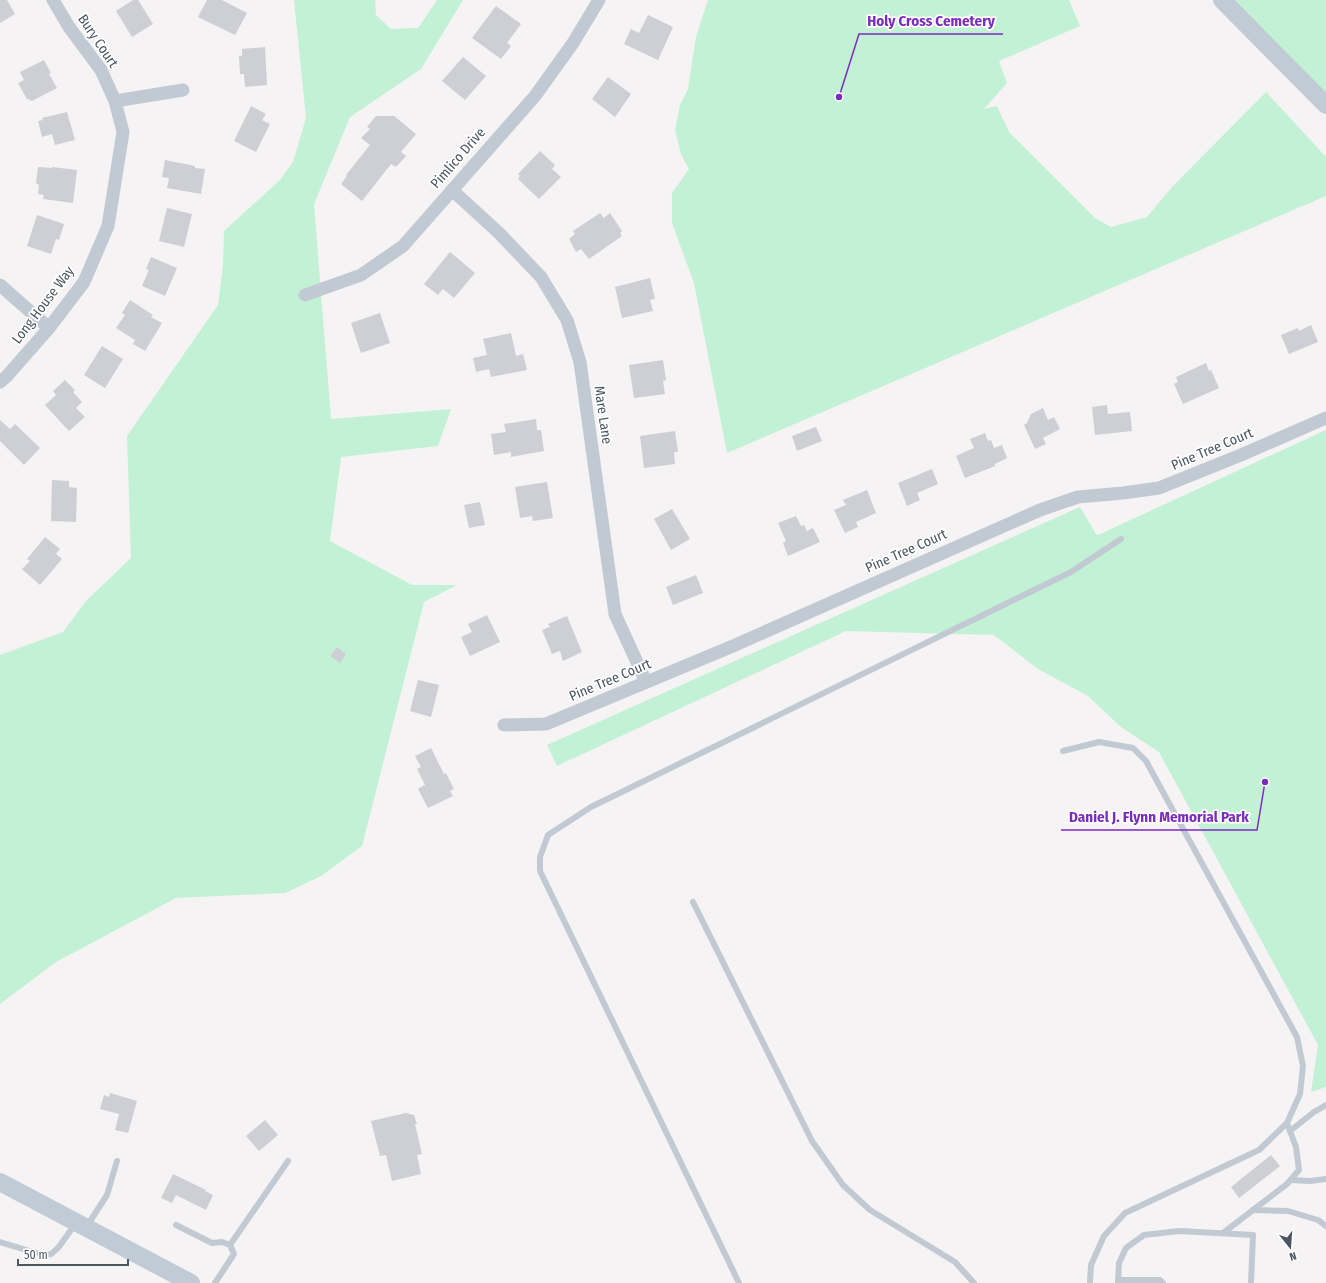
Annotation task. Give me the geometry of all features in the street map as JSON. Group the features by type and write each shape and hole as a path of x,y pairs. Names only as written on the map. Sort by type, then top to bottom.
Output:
{"main road":[{"path":"1222,0 1326,106"},
{"path":"0,1182 191,1283"}],"street":[{"name":"Bury Court","path":"53,0 69,27 101,70 115,101"},
{"name":"Pimlico Drive","path":"305,295 361,275 403,246 535,96 573,43 600,0"},
{"path":"115,101 183,90"},
{"name":"Long House Way","path":"0,382 7,376 48,328 84,282 108,226 123,132 115,101"},
{"name":"Mare Lane","path":"452,190 499,233 541,277 567,320 580,362 615,614 646,682"},
{"path":"0,285 48,328"},
{"name":"Pine Tree Court","path":"504,725 546,724 733,646 1040,510 1078,497 1159,488 1241,455 1326,418"}],"lane":[{"path":"739,1283 540,871 540,857 548,835 591,807 1071,572 1121,539"},
{"path":"1063,751 1098,742 1133,748 1146,761 1297,1038 1303,1066 1300,1094 1286,1123 1259,1150 1125,1214 1104,1236 1091,1265 1090,1283"},
{"path":"693,902 812,1141 843,1185 870,1210 955,1262 974,1283"},
{"path":"1290,1131 1314,1112 1326,1105"},
{"path":"1223,1233 1291,1180 1299,1170 1296,1147 1286,1123"},
{"path":"0,1242 44,1255 51,1254 81,1225 107,1195 117,1161"},
{"path":"230,1245 288,1161"},
{"path":"1291,1180 1310,1181 1326,1179"},
{"path":"1253,1210 1288,1211 1318,1220 1326,1226"},
{"path":"176,1225 212,1243 222,1242 230,1245 234,1254 215,1283"},
{"path":"1162,1283 1160,1280 1118,1282 1119,1263 1126,1248 1144,1235 1179,1231 1253,1235 1251,1283"}],"green space":[{"path":"294,0 375,0 376,15 391,29 418,28 437,0 463,0 421,69 350,117 314,204 331,419 451,409 438,446 341,457 330,541 412,585 457,585 424,602 362,846 321,876 285,893 176,898 56,962 0,1004 0,655 63,632 86,601 131,558 127,436 218,305 223,265 224,231 280,180 293,162 306,118"},
{"path":"708,0 1069,0 1080,26 999,61 1007,83 984,109 997,106 1009,132 1095,218 1111,227 1147,217 1172,187 1266,92 1326,157 1326,196 727,453 694,283 672,223 672,193 689,169 681,154 675,130 680,105 688,89 696,37"},
{"path":"1229,0 1326,0 1326,102"},
{"path":"1326,430 1326,1087 1311,1092 1318,1045 1159,752 1121,727 1088,696 1038,669 994,635 846,631 557,766 547,745 1080,507 1098,535"}],"building":[{"path":"0,0 7,0 15,14 0,23"},
{"path":"133,0 138,0 153,24 132,37 116,11"},
{"path":"207,0 222,0 247,13 235,35 198,17"},
{"path":"496,6 521,24 507,43 511,46 501,59 472,38"},
{"path":"648,15 673,27 658,60 624,44 631,29 639,33"},
{"path":"265,47 267,85 245,87 244,74 240,74 239,56 242,56 242,49"},
{"path":"463,57 486,76 465,100 442,81"},
{"path":"44,60 51,73 49,74 57,88 32,101 27,99 18,83 24,80 20,72"},
{"path":"608,77 631,94 615,117 592,99"},
{"path":"251,106 266,114 262,120 270,124 256,152 234,141"},
{"path":"67,112 75,140 55,145 52,134 42,137 38,121 43,120 42,118"},
{"path":"376,116 394,116 416,134 401,152 406,156 396,167 391,164 362,201 341,184 347,176 346,175 370,145 361,138 370,129 367,127"},
{"path":"540,151 555,165 552,169 561,177 539,199 518,179 520,176 518,174"},
{"path":"165,160 195,166 195,168 205,169 201,194 167,188 169,178 162,177"},
{"path":"38,167 77,170 73,203 43,199 44,195 38,194 39,185 36,183"},
{"path":"167,208 192,214 184,247 159,241"},
{"path":"600,213 604,218 610,213 622,231 620,233 622,236 589,259 581,249 576,252 569,239 575,234 573,231"},
{"path":"37,215 64,224 59,240 56,239 51,254 27,246"},
{"path":"450,252 475,273 454,298 443,289 438,295 424,284"},
{"path":"151,257 177,268 165,296 142,286 149,270 146,269"},
{"path":"650,278 655,299 650,300 653,311 622,318 615,287"},
{"path":"130,300 153,315 151,317 162,323 145,351 133,344 135,340 116,328 125,315 122,313"},
{"path":"380,313 390,343 361,353 351,323"},
{"path":"1311,325 1318,342 1289,354 1281,335 1298,328 1299,331"},
{"path":"511,333 516,356 523,354 527,370 491,377 489,369 476,372 473,358 487,355 483,339"},
{"path":"102,346 123,359 105,388 84,375"},
{"path":"663,360 666,380 663,381 665,394 634,398 629,365"},
{"path":"1206,363 1209,371 1211,370 1219,388 1183,404 1174,384 1178,382 1176,377"},
{"path":"65,380 75,390 73,392 82,402 76,408 85,417 69,431 45,405 56,395 53,391"},
{"path":"1107,405 1108,414 1130,412 1132,431 1095,435 1092,407"},
{"path":"1043,408 1048,420 1054,417 1060,429 1043,438 1046,444 1035,449 1024,425 1027,423 1031,414"},
{"path":"536,419 537,430 541,430 544,451 511,457 511,452 494,455 491,434 506,432 504,424"},
{"path":"0,420 10,429 15,424 40,448 24,465 0,441"},
{"path":"816,427 822,441 797,451 792,436"},
{"path":"675,431 678,452 674,452 675,464 644,468 640,436"},
{"path":"985,433 988,441 991,440 994,448 1002,445 1007,458 995,464 995,466 965,478 956,456 974,448 970,439"},
{"path":"932,469 938,484 917,493 920,500 907,506 898,483"},
{"path":"52,480 69,481 69,487 77,488 76,522 51,521"},
{"path":"547,482 553,518 533,521 532,516 520,518 515,487"},
{"path":"867,490 876,513 856,522 858,527 845,533 834,510 846,505 843,500"},
{"path":"480,502 485,525 469,528 464,505"},
{"path":"672,509 690,539 671,550 654,519"},
{"path":"796,516 801,526 804,525 807,531 813,528 820,542 788,556 783,543 786,541 778,523"},
{"path":"45,537 60,549 56,554 62,559 40,585 22,569 30,561 27,559"},
{"path":"696,575 703,593 673,605 666,587"},
{"path":"487,615 500,642 470,656 461,637 472,632 468,624"},
{"path":"567,616 582,652 563,661 560,651 552,654 542,630 550,627 548,624"},
{"path":"337,647 346,654 340,663 330,656"},
{"path":"418,680 439,685 431,717 410,711"},
{"path":"431,748 444,774 446,773 454,789 450,791 453,796 428,808 418,789 425,785 417,769 421,767 415,756"},
{"path":"110,1093 137,1101 128,1133 115,1130 119,1114 100,1109 104,1095 109,1097"},
{"path":"406,1113 414,1115 417,1124 415,1124 422,1154 417,1155 421,1174 392,1181 386,1155 380,1156 371,1121"},
{"path":"265,1120 278,1135 259,1151 246,1136"},
{"path":"1271,1155 1280,1166 1239,1198 1231,1187"},
{"path":"173,1174 213,1195 206,1210 176,1195 172,1203 161,1198"}],"place":[{"name":"Holy Cross Cemetery","path":"839,97"},
{"name":"Daniel J. Flynn Memorial Park","path":"1265,782"}]}
